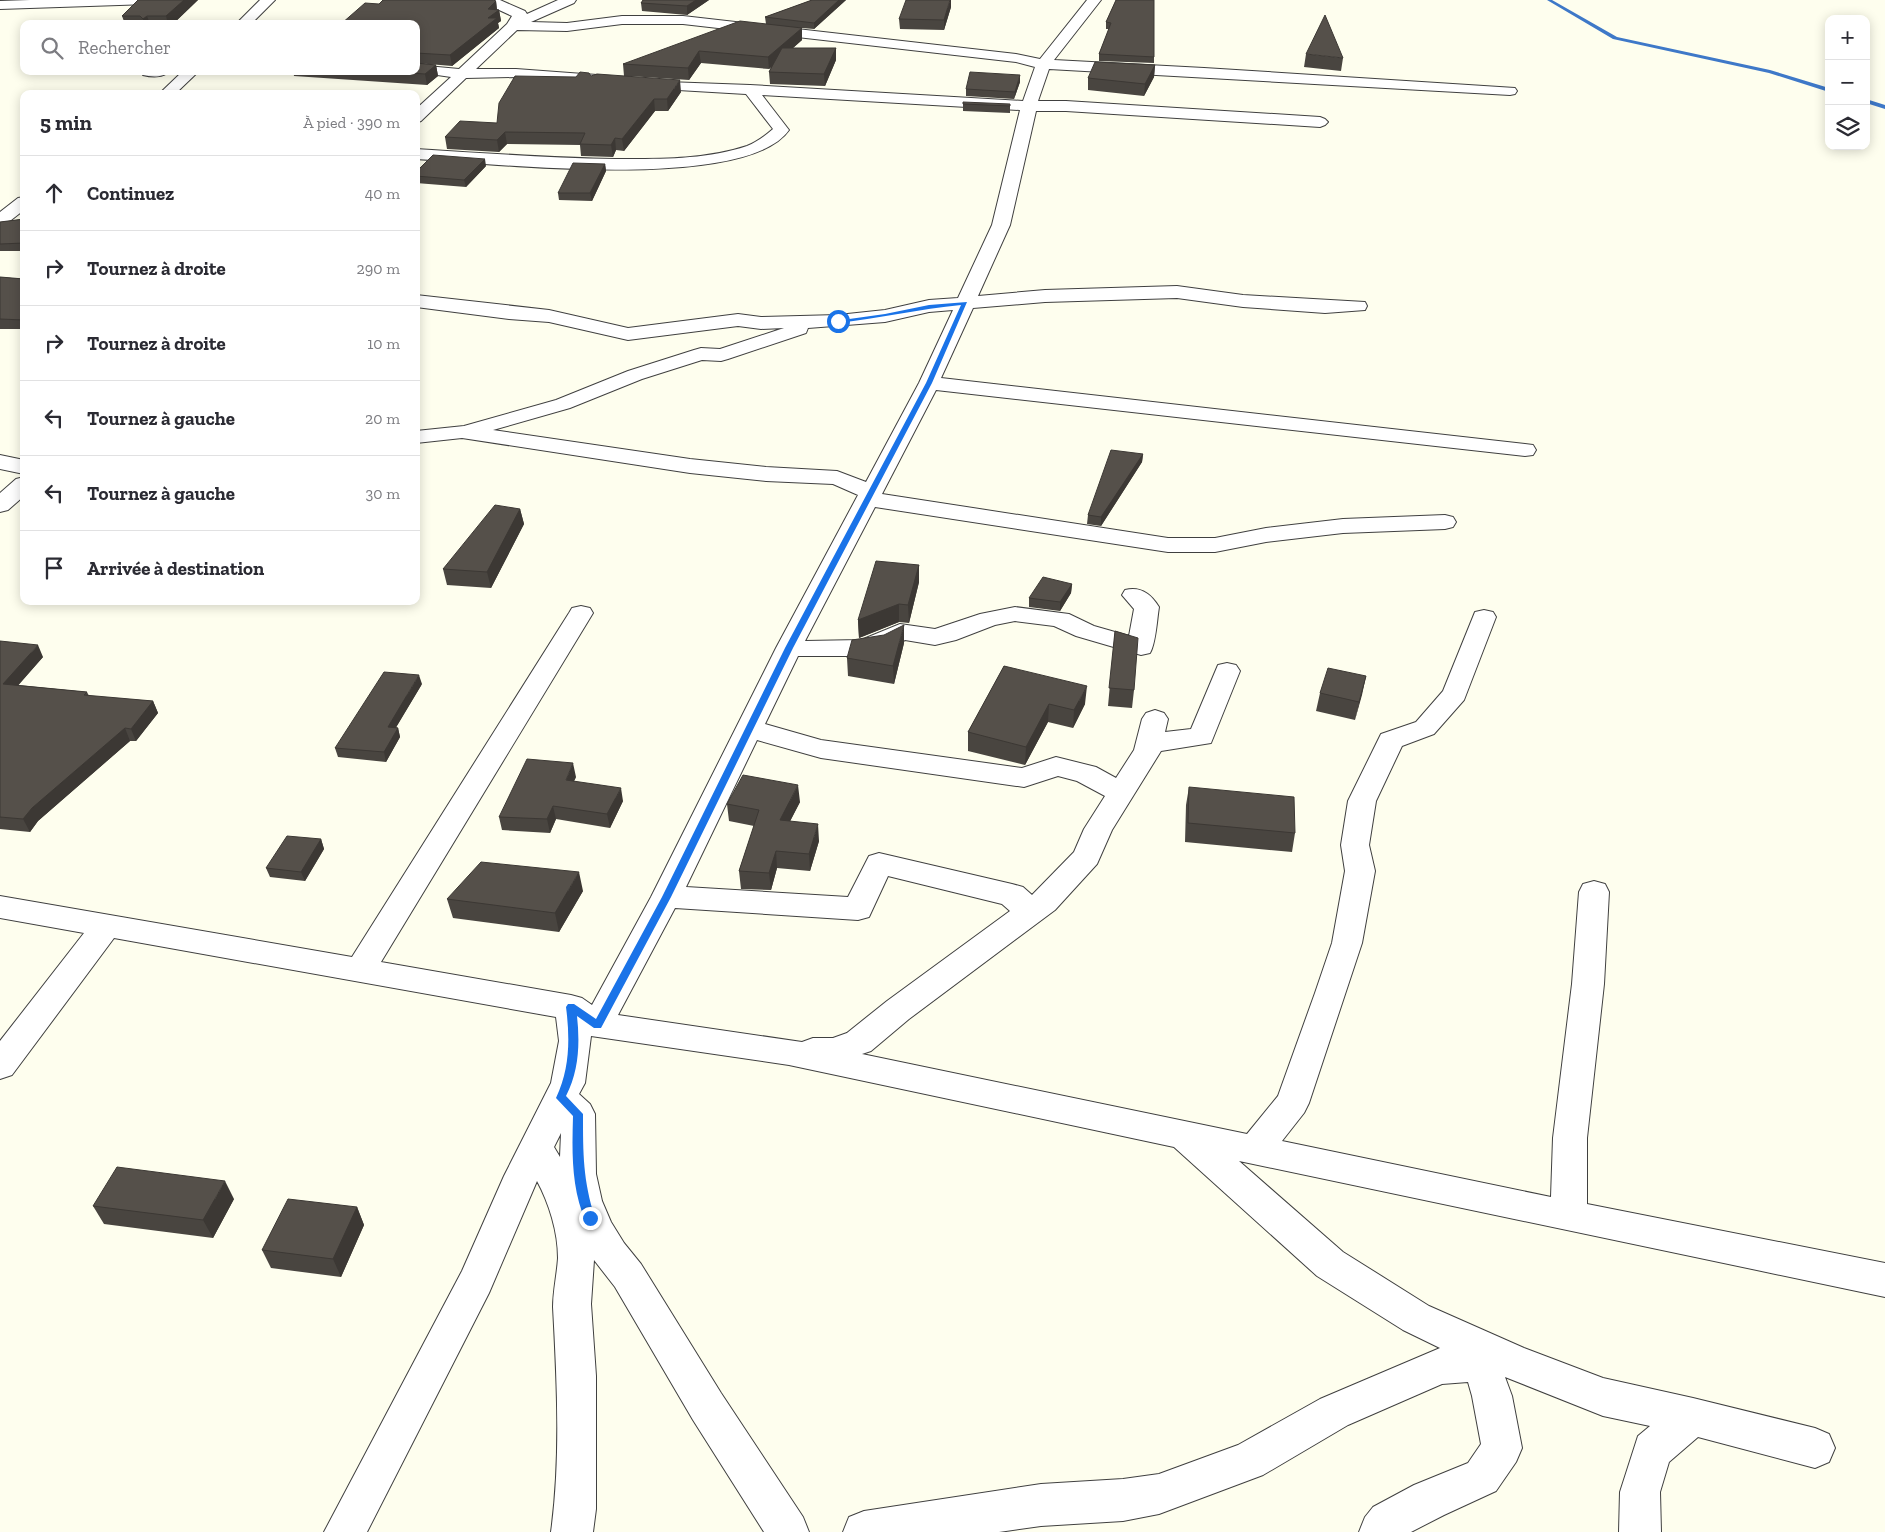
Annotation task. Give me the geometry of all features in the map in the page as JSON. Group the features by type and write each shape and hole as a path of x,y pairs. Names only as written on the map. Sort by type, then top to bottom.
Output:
{"street":[{"path":"0,6 149,0"},
{"path":"247,20 268,0"},
{"path":"420,114 512,26 520,14 489,0"},
{"path":"512,26 569,0"},
{"path":"345,1532 476,1281 561,1098 568,1082 575,1041 584,1016 666,897 789,648 871,496 929,383 1001,225 1029,106 1043,64 1094,0"},
{"path":"512,26 567,27 622,20 683,20 1007,57 1043,64 1510,91"},
{"path":"420,69 463,74 516,73 610,79"},
{"path":"171,90 187,75"},
{"path":"626,82 1320,122"},
{"path":"420,154 594,164 678,163 727,156 754,149 772,139 781,130 750,89"},
{"path":"0,220 20,205"},
{"path":"420,302 549,316 628,334 738,320 761,323 814,322 885,316 929,306 1044,296 1177,292 1243,301 1326,307 1358,306"},
{"path":"420,437 462,432 564,404 635,375 701,354 721,355 780,337 814,322"},
{"path":"701,354 715,323"},
{"path":"761,323 780,337"},
{"path":"929,383 1525,450"},
{"path":"462,432 690,466 766,474 837,478 871,496 1168,545 1215,545 1266,535 1343,526 1445,522"},
{"path":"0,462 20,466"},
{"path":"0,505 20,488"},
{"path":"789,648 848,649 871,647 892,638 900,632 935,637 947,635 989,619 1015,614 1060,619 1085,631 1141,647 1146,607 1134,594"},
{"path":"360,970 581,612"},
{"path":"1254,1150 1292,1103 1347,943 1360,871 1355,845 1362,801 1391,740 1425,728 1455,694 1484,617"},
{"path":"789,1052 834,1051 859,1042 898,1010 1044,902 1087,857 1098,829 1148,750 1153,728 1158,742 1201,737 1227,671"},
{"path":"750,729 820,749 974,772 1024,778 1056,766 1086,774 1121,792"},
{"path":"666,897 858,909 879,864 1012,895 1031,912"},
{"path":"1568,1216 1570,1138 1588,984 1594,892"},
{"path":"0,907 360,970 584,1016 789,1052 1568,1216 1885,1280"},
{"path":"0,1066 106,926"},
{"path":"561,1098 578,1114 577,1163 582,1192 590,1218 612,1256 627,1274 721,1430 788,1532"},
{"path":"1184,1135 1330,1264 1416,1318 1485,1355 1603,1397 1694,1417 1816,1448"},
{"path":"536,1150 553,1175 569,1214 576,1256 572,1304 577,1376 575,1509 572,1532"},
{"path":"864,1532 1041,1505 1123,1500 1159,1494 1250,1461 1334,1412 1440,1366 1485,1355"},
{"path":"1380,1532 1388,1522 1429,1500 1482,1477 1502,1448 1485,1355"},
{"path":"1640,1532 1640,1492 1652,1450 1694,1417"}],"building":[{"path":"138,0 184,0 166,16 147,16 143,19 140,16 122,16"},
{"path":"383,0 493,0 496,1 488,9 499,10 488,18 497,18 450,55 420,53 420,20 346,20 365,3 379,4"},
{"path":"643,0 696,0 687,6 641,3"},
{"path":"812,0 839,0 814,23 765,17"},
{"path":"906,0 950,0 944,20 899,19"},
{"path":"1116,0 1154,0 1154,57 1099,54 1111,23 1106,22"},
{"path":"1325,15 1343,58 1306,54"},
{"path":"740,21 802,28 768,57 699,51 688,68 623,64"},
{"path":"782,48 836,48 824,74 769,72"},
{"path":"1095,62 1155,65 1145,84 1088,78"},
{"path":"420,63 436,65 425,74 420,74"},
{"path":"580,72 589,73 591,76 597,74 680,80 667,99 654,99 622,139 615,138 611,145 580,144 585,133 505,132 497,140 445,137 460,121 497,123 499,103 515,76 576,77"},
{"path":"970,72 1020,75 1015,92 966,89"},
{"path":"963,102 1010,104 1010,106 963,104"},
{"path":"433,155 485,159 464,180 420,176 420,168"},
{"path":"573,163 605,164 590,193 558,193"},
{"path":"20,220 20,243 0,244 0,222"},
{"path":"0,277 20,279 20,320 0,319"},
{"path":"1111,450 1143,454 1101,517 1088,515"},
{"path":"495,505 520,509 487,572 443,569"},
{"path":"876,561 919,565 908,605 899,604 858,620"},
{"path":"1043,577 1072,584 1060,602 1029,598"},
{"path":"904,625 893,666 847,658 852,640 884,635"},
{"path":"1115,631 1138,638 1134,690 1109,688"},
{"path":"0,641 38,645 3,684 87,692 84,695 153,701 131,729 125,728 32,808 23,819 0,817"},
{"path":"1004,666 1087,686 1074,710 1049,704 1026,747 968,732"},
{"path":"1328,668 1366,676 1359,702 1320,693"},
{"path":"384,672 419,675 388,727 398,728 384,752 335,748"},
{"path":"527,759 573,763 566,780 621,788 607,814 553,806 547,819 499,817"},
{"path":"743,775 798,785 780,820 818,824 809,854 776,851 769,873 739,871 759,810 727,804"},
{"path":"1189,787 1294,797 1295,833 1188,823"},
{"path":"287,836 321,839 301,872 266,868"},
{"path":"481,862 579,872 555,913 447,899"},
{"path":"117,1167 225,1181 203,1220 93,1206"},
{"path":"288,1199 357,1207 333,1259 262,1250"}],"waterway":[{"path":"1549,0 1615,38 1770,72 1825,89"},
{"path":"1870,102 1885,107"}],"route":[{"path":"590,1218 582,1192 577,1163 578,1114 561,1098 568,1082 575,1041 571,1007 598,1025 666,897 789,648 929,383 965,303 929,306 885,316 838,321"}]}
